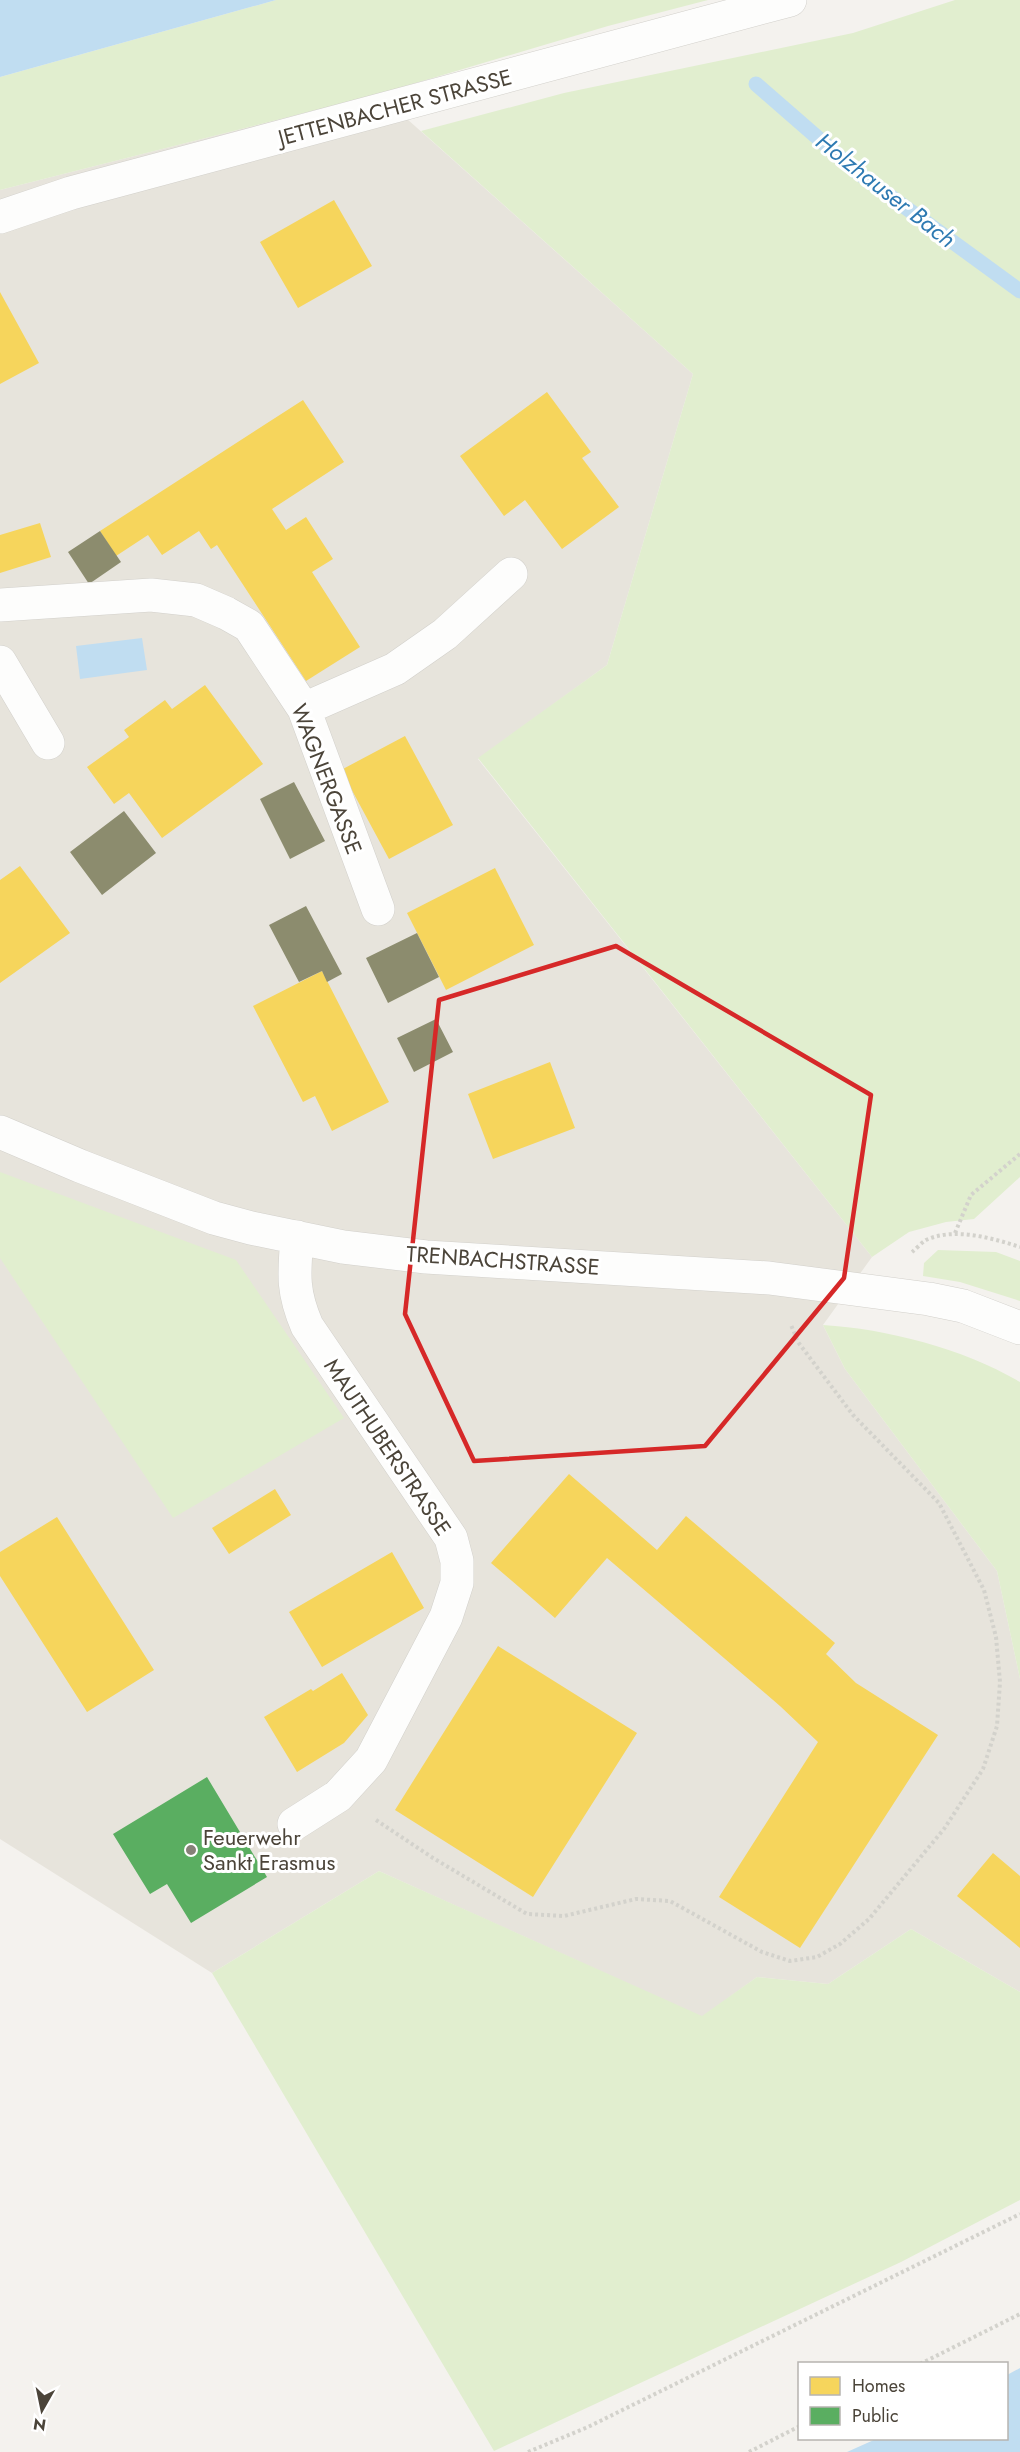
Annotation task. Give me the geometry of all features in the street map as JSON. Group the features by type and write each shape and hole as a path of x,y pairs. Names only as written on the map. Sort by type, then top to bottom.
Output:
{"street":[{"name":"JETTENBACHER STRASSE","path":"0,217 71,193 790,0"},
{"path":"304,709 395,669 446,634 512,574"},
{"name":"WAGNERGASSE","path":"0,604 151,595 196,600 249,626 304,709 378,909"},
{"path":"0,662 48,743"},
{"name":"TRENBACHSTRASSE","path":"0,1132 214,1218 343,1247 426,1257 769,1278 893,1294 963,1306 1020,1328"},
{"name":"MAUTHUBERSTRASSE","path":"294,1824 338,1796 371,1760 446,1617 457,1583 457,1560 451,1538 307,1326 299,1307 293,1282 297,1237"}],"path":[{"path":"955,1233 971,1195 1020,1154"},
{"path":"893,1294 907,1257 925,1240 955,1233 1006,1242 1020,1247"},
{"path":"338,1796 433,1858 527,1914 564,1916 636,1899 670,1901 762,1952 790,1961 817,1957 840,1944 869,1919 944,1829 983,1769 997,1726 1000,1682 996,1638 984,1590 939,1503 852,1415 798,1342 769,1278"},
{"path":"528,2452 588,2427 1020,2214"},
{"path":"924,2362 1020,2314"},
{"path":"749,2452 798,2427"}],"highlighted area":[{"path":"616,946 871,1095 844,1278 705,1446 474,1461 405,1314 439,1000"}],"shaded area":[{"path":"379,94 693,374 607,665 478,759 872,1257 823,1325 845,1369 997,1571 1020,1679 1020,1992 911,1929 828,1984 757,1977 702,2017 379,1871 212,1973 0,1839 0,190"}],"green space":[{"path":"276,0 708,0 608,26 379,94 0,190 0,77"},
{"path":"955,0 1020,0 1020,1177 974,1219 946,1222 909,1232 872,1257 478,758 607,665 693,374 421,131 564,93 853,33"},
{"path":"0,1172 236,1260 344,1418 173,1518 0,1258"},
{"path":"938,1250 996,1252 1020,1261 1020,1301 960,1282 923,1276 924,1263"},
{"path":"823,1325 873,1331 925,1343 975,1360 1020,1382 1020,1679 997,1571 845,1369"},
{"path":"379,1871 702,2016 757,1977 828,1984 911,1929 1020,1992 1020,2200 901,2262 494,2451 212,1973"}],"water":[{"path":"0,0 276,0 0,77"},
{"path":"142,638 147,670 80,679 76,646"},
{"path":"1020,2368 1020,2452 847,2452 874,2440 1008,2440 1008,2374"}],"building: Homes":[{"path":"334,200 372,266 298,308 260,242"},
{"path":"0,292 39,363 0,384"},
{"path":"547,392 591,452 582,458 619,507 562,549 525,500 504,516 460,456"},
{"path":"303,400 344,462 272,509 286,530 306,517 333,559 312,572 360,647 306,681 217,545 211,549 199,531 162,555 148,535 116,556 100,531"},
{"path":"40,523 51,557 0,573 0,535"},
{"path":"205,685 263,764 162,838 129,793 114,804 87,767 129,737 124,730 165,700 172,709"},
{"path":"405,736 453,825 389,859 341,770"},
{"path":"20,866 70,933 0,983 0,880"},
{"path":"495,868 534,945 446,990 407,913"},
{"path":"322,971 389,1102 332,1131 315,1096 303,1102 253,1006"},
{"path":"550,1062 575,1128 493,1159 468,1094"},
{"path":"569,1474 657,1550 686,1516 835,1643 826,1654 856,1683 938,1735 800,1948 719,1897 818,1742 780,1706 607,1558 555,1618 491,1563"},
{"path":"275,1489 291,1515 229,1554 212,1528"},
{"path":"57,1517 154,1670 87,1712 0,1576 0,1552"},
{"path":"392,1552 424,1608 322,1667 289,1612"},
{"path":"498,1646 637,1733 533,1897 395,1810"},
{"path":"342,1673 368,1715 344,1743 297,1772 264,1717"},
{"path":"993,1853 1020,1876 1020,1948 957,1896"}],"building: Public":[{"path":"207,1777 267,1877 191,1923 167,1884 150,1894 113,1834"}],"building: Industry":[{"path":"100,531 121,562 89,584 68,552"},
{"path":"294,782 325,841 290,859 260,799"},
{"path":"124,811 156,853 102,895 70,852"},
{"path":"306,906 342,974 327,982 322,971 299,982 269,925"},
{"path":"417,933 439,977 388,1003 366,958"},
{"path":"436,1019 453,1052 414,1072 397,1038"}],"waterway":[{"name":"Holzhauser Bach","path":"756,84 857,172 1020,291"}],"place":[{"name":"Feuerwehr Sankt Erasmus","path":"191,1850"}]}
